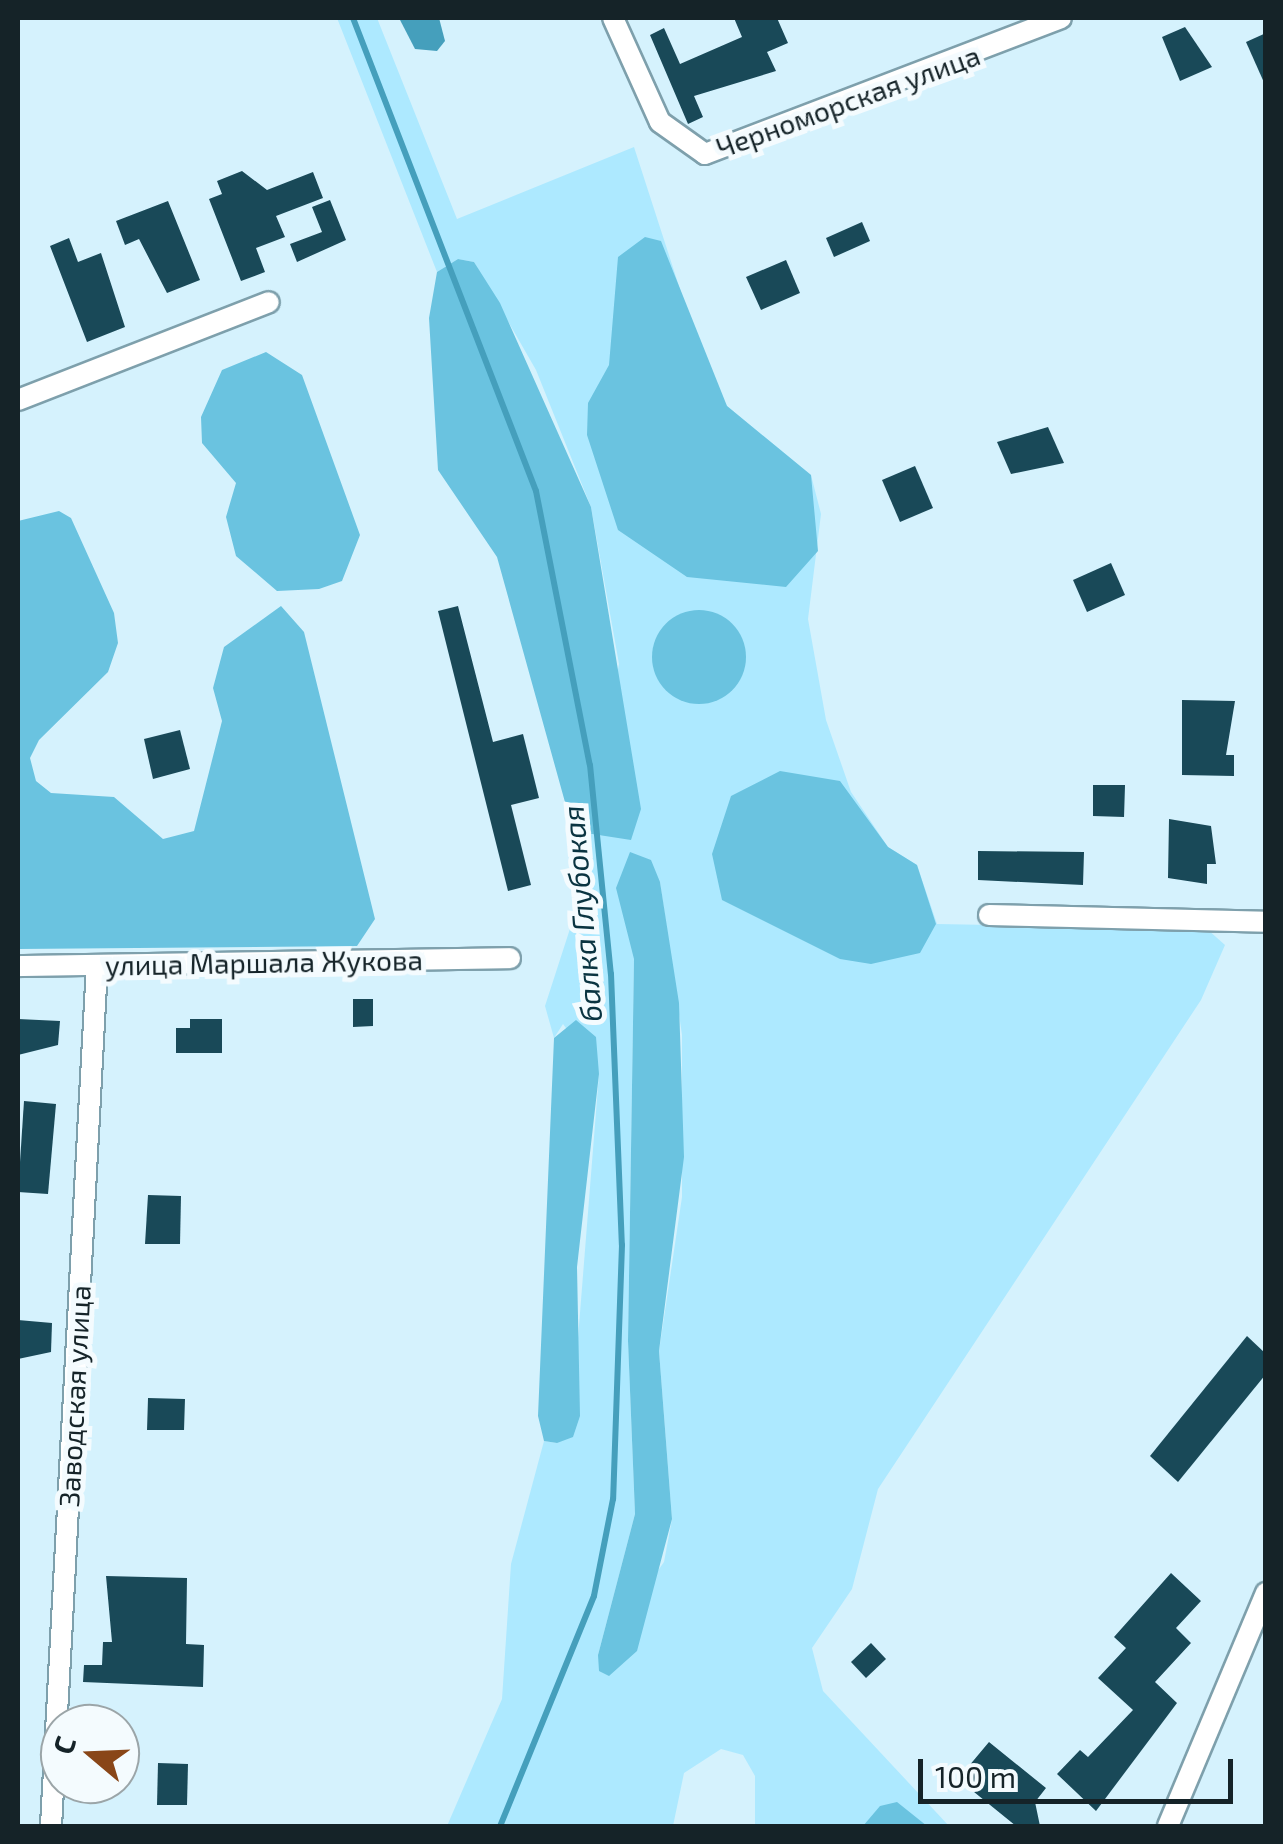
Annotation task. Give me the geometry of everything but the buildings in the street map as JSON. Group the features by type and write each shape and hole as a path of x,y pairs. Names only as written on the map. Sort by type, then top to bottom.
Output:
{"street":[{"name":"Черноморская улица","path":"613,18 660,122 690,150 722,151 1061,18"},
{"path":"18,400 269,302"},
{"path":"989,915 1266,922"},
{"name":"улица Маршала Жукова","path":"18,966 510,958"},
{"name":"Заводская улица","path":"51,1826 97,964"},
{"path":"1168,1826 1266,1593"}],"shaded area":[{"path":"337,18 377,18 457,219 634,147 709,379 727,406 811,475 821,514 808,619 826,720 851,792 888,847 917,865 937,924 1207,929 1225,945 1201,1000 878,1489 852,1589 812,1648 823,1691 949,1826 755,1826 755,1776 743,1755 721,1749 684,1773 673,1826 447,1826 502,1699 511,1564 544,1441 557,1443 578,1338 599,1074 563,1024 554,1038 545,1006 578,904 564,810 585,838 619,664 591,507 536,370 474,262 458,259 437,272","holes":["660,882 682,1035 682,1197 659,1351 672,1519 664,1562 598,1655 635,1514 628,1341 634,959"]},
{"path":"399,18 439,18 445,41 437,51 415,49"},
{"path":"645,237 661,241 727,406 811,475 818,551 786,587 687,577 618,530 587,435 588,403 609,365 618,257"},
{"path":"458,259 474,262 500,303 591,507 641,809 631,840 573,831 497,557 438,470 429,318 437,272"},
{"path":"266,352 302,375 360,535 342,581 319,589 277,591 236,556 226,517 236,483 202,443 201,417 222,370"},
{"path":"59,511 71,518 114,613 118,643 108,672 39,740 30,758 36,781 51,793 114,797 163,839 194,831 222,721 213,688 224,647 281,606 304,632 375,919 357,946 18,949 18,521"},
{"path":"699,610 717,614 732,624 742,639 746,657 742,675 732,690 717,700 699,704 681,700 666,690 656,675 652,657 656,639 666,624 681,614"},
{"path":"780,771 840,781 888,847 917,865 936,924 920,953 871,964 840,959 722,900 712,854 731,796"},
{"path":"630,852 651,860 660,882 679,1003 684,1157 659,1351 672,1519 637,1651 609,1676 599,1671 598,1655 635,1514 628,1341 634,959 616,888"},
{"path":"576,1020 596,1037 599,1074 577,1267 580,1416 573,1437 557,1443 544,1441 538,1416 554,1038"},
{"path":"897,1802 927,1826 863,1826 880,1806"}],"waterway":[{"name":"балка Глубокая","path":"353,18 536,491 590,765 611,974 622,1245 613,1499 594,1596 500,1826"}]}
